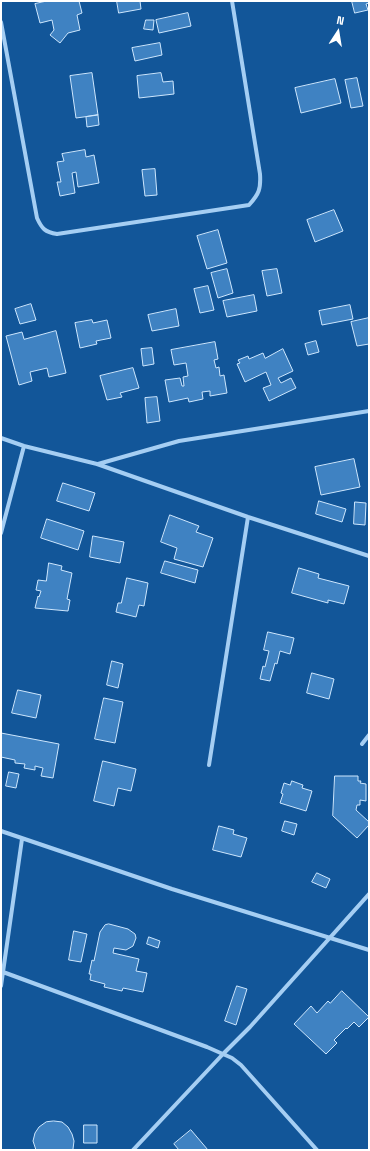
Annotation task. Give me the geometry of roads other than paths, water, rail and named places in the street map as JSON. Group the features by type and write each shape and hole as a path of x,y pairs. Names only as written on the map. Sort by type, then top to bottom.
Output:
{"street":[{"path":"1,22 37,218 41,228 48,232 57,234 250,205 259,192 260,174 232,1"},
{"path":"97,464 179,441 369,411"},
{"path":"1,438 24,446 97,464 248,517 369,556"},
{"path":"1,533 24,446"},
{"path":"209,765 248,517"},
{"path":"362,744 369,735"},
{"path":"1,831 172,889 369,950"},
{"path":"1,986 22,839"},
{"path":"133,1150 250,1027 369,894"},
{"path":"3,972 223,1054 241,1066 317,1150"}]}
